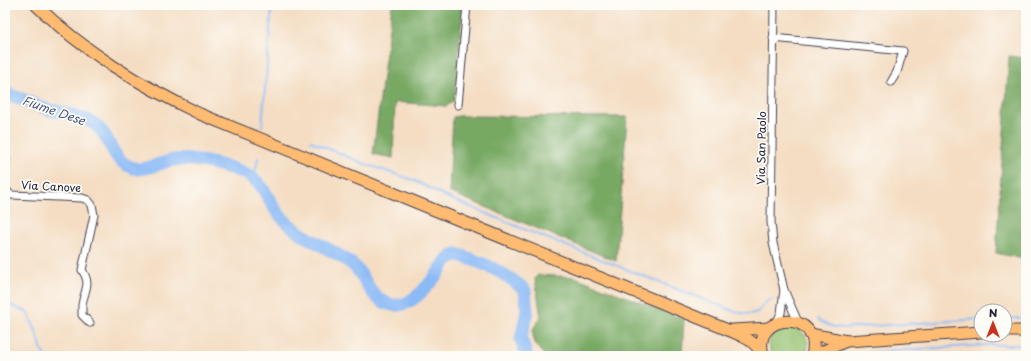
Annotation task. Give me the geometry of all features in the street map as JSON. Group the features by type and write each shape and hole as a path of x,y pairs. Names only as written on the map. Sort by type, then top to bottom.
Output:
{"main road":[{"path":"36,5 69,35 104,61 148,88 200,114 728,330 746,338 758,346 763,356"},
{"path":"728,330 752,330 773,325 784,320 798,322 805,327 813,341 814,349 812,356"},
{"path":"763,356 762,342 764,334 773,325"},
{"path":"1013,331 1026,331"},
{"path":"810,334 847,341 973,333"},
{"path":"812,356 847,341"}],"street":[{"path":"458,105 468,5"},
{"name":"Via San Paolo","path":"774,5 771,222 773,243 784,290 798,322"},
{"path":"774,38 903,51 897,72 891,82"},
{"path":"5,158 5,168"},
{"name":"Via Canove","path":"5,189 11,195 82,198 88,200 92,204 94,215 82,270 86,276 88,287 82,305 82,315 90,323"},
{"name":"Via San Paolo","path":"773,325 781,313 784,290"}],"green space":[{"path":"392,5 463,5 454,101 446,106 395,102 393,158 373,154"},
{"path":"1009,56 1026,58 1026,257 1023,259 996,253"},
{"path":"453,117 627,117 616,261 449,192"},
{"path":"538,275 575,277 684,319 682,356 545,356 540,351 533,337 534,328 541,317 535,279"},
{"path":"788,326 793,327 805,336 808,346 804,356 773,356 770,351 770,341 774,333"}],"waterway":[{"path":"262,126 272,5"},
{"name":"Fiume Dese","path":"5,93 50,110 78,117 93,123 105,135 116,156 128,166 142,169 181,159 215,164 247,175 254,179 262,187 275,209 286,222 304,236 343,257 352,264 374,294 385,303 399,305 406,303 418,295 430,283 446,261 456,254 493,268 517,283 525,290 527,311 521,339 527,356"},
{"path":"311,141 365,164 413,180 449,198 526,230 733,311 748,314 755,313 767,302 773,299"},
{"path":"254,178 258,158"},
{"path":"5,303 27,312 36,331 44,356"},
{"path":"1013,318 1026,318"},
{"path":"818,319 829,325 842,328 973,320"},
{"path":"843,356 884,351 989,345 1026,345"}]}
